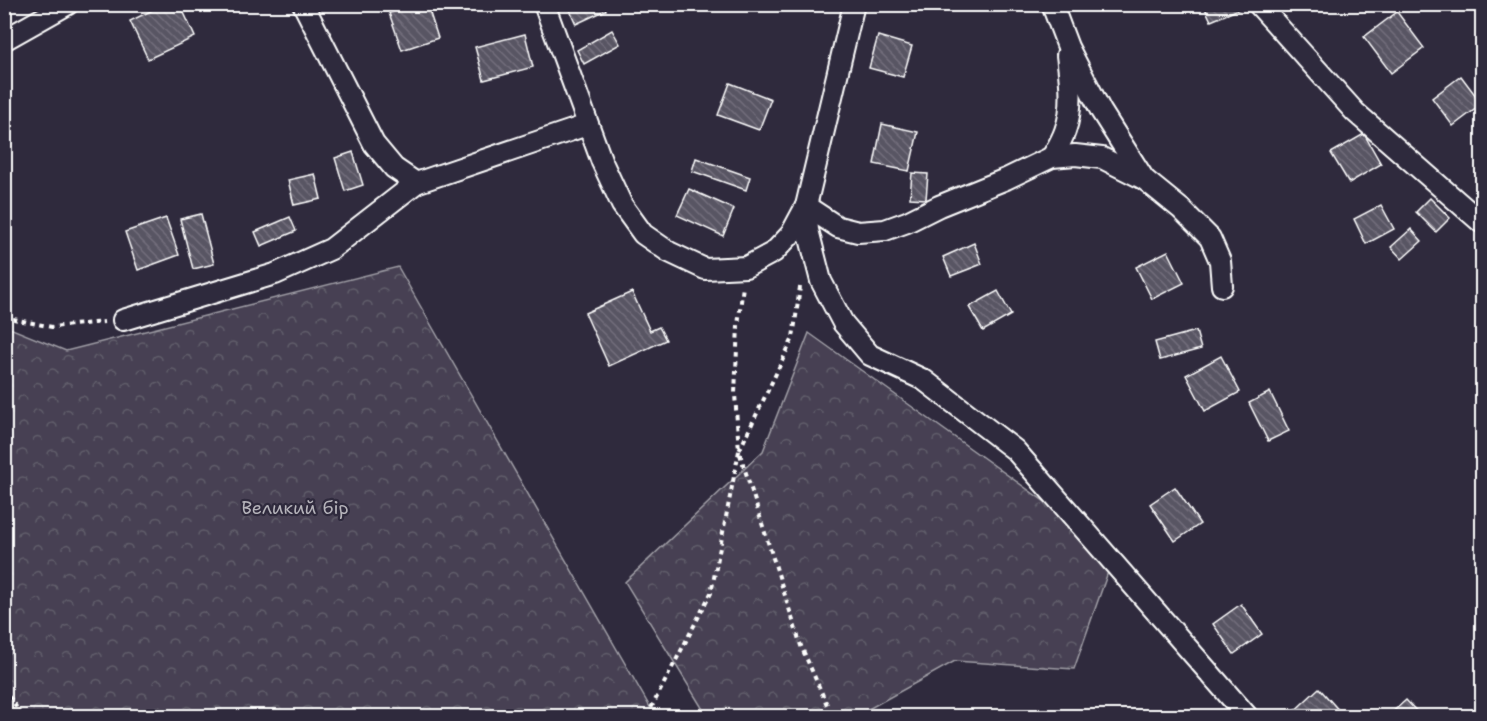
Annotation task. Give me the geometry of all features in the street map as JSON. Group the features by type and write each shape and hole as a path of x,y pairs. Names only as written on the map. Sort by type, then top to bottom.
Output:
{"street":[{"path":"4,40 68,4"},
{"path":"303,4 374,144 394,168 416,183"},
{"path":"544,4 587,125 622,205 643,234 669,252 705,269 746,267 774,252 791,234 806,206 854,4"},
{"path":"1053,4 1068,47 1101,111 1144,179"},
{"path":"1258,4 1355,112 1482,223"},
{"path":"1052,157 1070,114 1070,83 1065,38"},
{"path":"123,320 275,274 332,249 416,183 587,125"},
{"path":"806,206 838,227 858,232 885,230 908,222 939,206 1006,179 1052,157 1075,155 1102,158 1144,179 1181,209 1210,238 1220,261 1222,286"},
{"path":"806,206 808,230 821,281 843,323 863,347 870,355 924,380 1015,450 1247,717"}],"path":[{"path":"746,267 738,326 735,394 740,451 801,646 832,717"},
{"path":"647,717 711,593 740,451 793,338 800,284"},
{"path":"4,317 52,327 123,320"},
{"path":"4,689 22,717"}],"green space":[{"name":"Великий бір","path":"398,267 655,716 5,716 5,326 66,351"},
{"path":"809,333 1115,552 1074,669 955,661 856,716 707,716 625,582 763,451"}],"building":[{"path":"165,4 180,4 195,37 148,59 130,21"},
{"path":"414,4 427,4 438,38 402,50 389,13"},
{"path":"567,4 604,4 606,10 576,24"},
{"path":"1213,4 1245,4 1246,6 1211,21 1205,8"},
{"path":"1397,12 1424,48 1391,73 1364,37"},
{"path":"612,30 620,44 584,64 577,50"},
{"path":"525,34 533,67 484,80 475,47"},
{"path":"878,36 912,46 903,77 869,68"},
{"path":"1461,76 1482,104 1453,126 1432,98"},
{"path":"730,83 771,99 759,130 718,115"},
{"path":"882,124 918,132 909,171 874,164"},
{"path":"1364,134 1381,164 1349,183 1331,153"},
{"path":"353,152 363,185 345,191 335,158"},
{"path":"696,158 750,177 746,190 692,171"},
{"path":"912,173 928,174 926,199 910,198"},
{"path":"315,174 321,199 294,205 288,180"},
{"path":"689,189 734,209 723,236 677,215"},
{"path":"1430,198 1450,218 1436,232 1416,212"},
{"path":"1381,205 1394,229 1366,244 1354,219"},
{"path":"201,214 214,264 193,269 180,219"},
{"path":"290,217 296,231 261,246 255,232"},
{"path":"166,218 179,255 138,270 125,232"},
{"path":"1411,229 1422,241 1402,259 1391,247"},
{"path":"974,243 982,264 951,276 943,257"},
{"path":"1168,251 1184,283 1152,299 1136,267"},
{"path":"998,291 1011,315 983,331 969,307"},
{"path":"632,292 650,331 659,327 666,340 609,366 585,313"},
{"path":"1196,331 1201,349 1160,360 1155,342"},
{"path":"1221,356 1240,392 1205,411 1186,375"},
{"path":"1270,392 1289,431 1268,441 1249,403"},
{"path":"1175,487 1200,524 1175,541 1150,504"},
{"path":"1241,604 1262,634 1234,654 1213,624"},
{"path":"1319,688 1341,713 1337,716 1289,716"},
{"path":"1406,700 1421,716 1388,716"}]}
